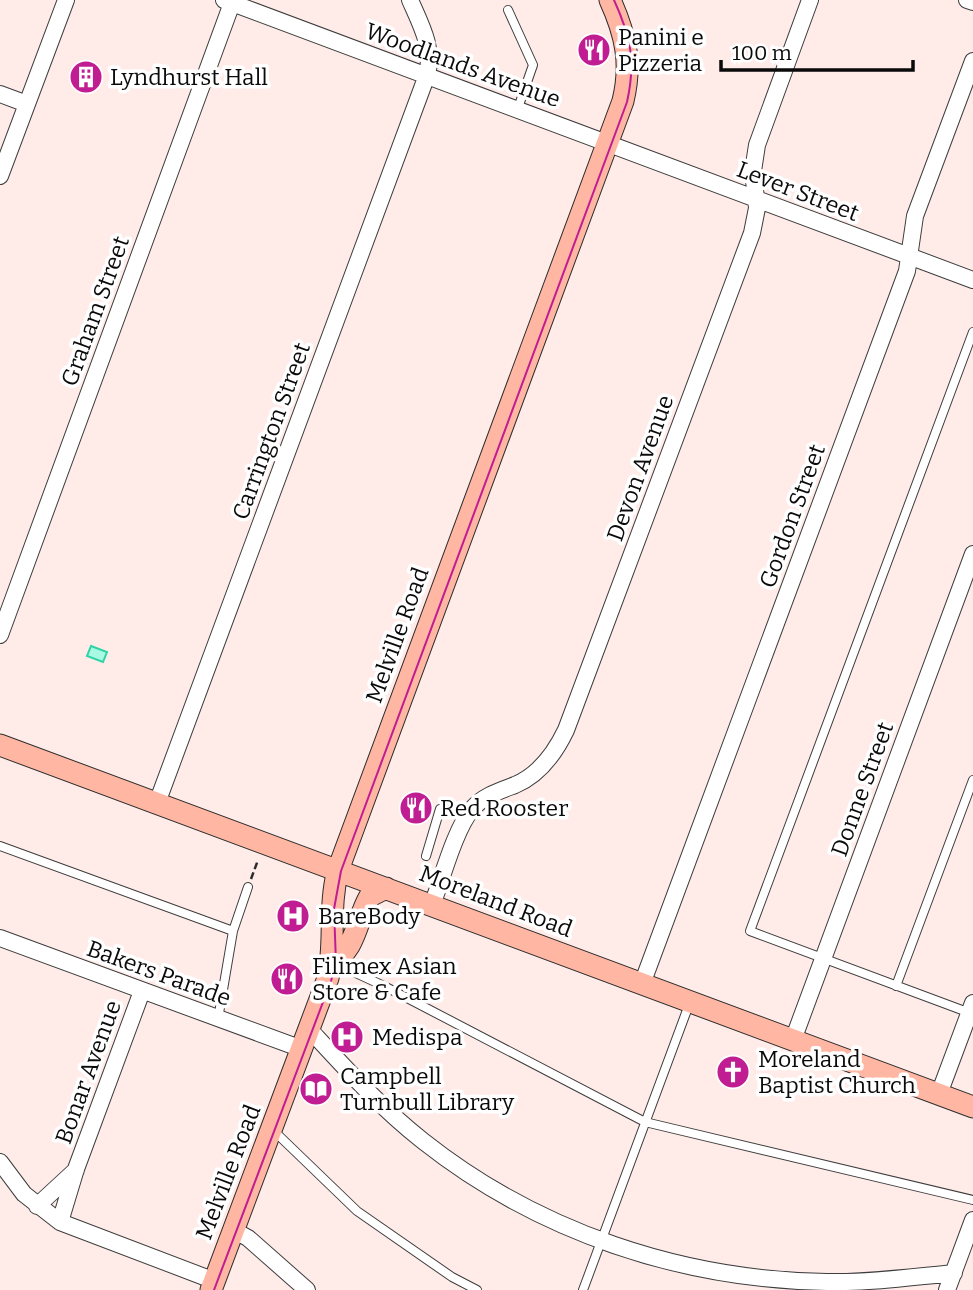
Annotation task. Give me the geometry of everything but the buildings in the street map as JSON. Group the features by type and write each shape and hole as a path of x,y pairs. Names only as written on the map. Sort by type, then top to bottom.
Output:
{"main road":[{"name":"Melville Road","path":"213,1285 328,978 331,962 331,898 338,870 624,101 629,69 625,36 611,0"},
{"name":"Moreland Road","path":"0,745 973,1107"},
{"path":"331,962 336,961 352,941 370,896 386,888"}],"street":[{"path":"0,176 65,0"},
{"path":"410,0 429,47 428,75"},
{"name":"Devon Avenue","path":"432,905 462,825 473,808 492,793 524,780 536,771 556,750 566,730 752,233 757,208 753,171 757,145 810,0"},
{"path":"967,0 973,2"},
{"name":"Woodlands Avenue","path":"228,2 608,143"},
{"name":"Graham Street","path":"0,635 228,2"},
{"name":"Gordon Street","path":"642,984 907,271 918,206 973,61"},
{"name":"Carrington Street","path":"157,803 428,75"},
{"path":"0,94 27,104"},
{"name":"Lever Street","path":"608,143 973,280"},
{"name":"Donne Street","path":"793,1040 973,554"},
{"name":"Bakers Parade","path":"0,938 218,1018 306,1040"},
{"name":"Bonar Avenue","path":"60,1222 76,1170 142,991"},
{"path":"939,1094 972,1010"},
{"path":"306,1040 450,1161 523,1205 601,1241 691,1267 789,1281 852,1282 954,1273"},
{"path":"0,1162 24,1194 60,1222 213,1285"},
{"name":"Bonar Avenue","path":"37,1206 76,1170"},
{"path":"947,1290 973,1220"},
{"path":"233,1230 248,1238 307,1290"}],"lane":[{"path":"508,10 533,65 517,108"},
{"path":"972,1010 896,986 750,931 973,332"},
{"path":"896,986 973,780"},
{"path":"426,856 440,809"},
{"path":"0,846 233,931"},
{"path":"218,1018 233,931 248,887"},
{"path":"331,962 384,986 645,1122 973,1200"},
{"path":"583,1290 690,1002"},
{"path":"272,1129 357,1211 452,1277 477,1290"}],"path":[{"path":"248,887 258,860"}],"shaded area":[{"path":"91,646 107,652 103,662 87,656"}],"tram line":[{"path":"214,1290 331,981 336,963 334,909 341,871 627,102 631,74 630,50 614,0"}],"place":[{"name":"Panini e Pizzeria","path":"594,50"},
{"name":"Lyndhurst Hall","path":"86,77"},
{"name":"Red Rooster","path":"416,808"},
{"name":"BareBody","path":"293,916"},
{"name":"Filimex Asian Store & Cafe","path":"287,979"},
{"name":"Medispa","path":"347,1037"},
{"name":"Moreland Baptist Church","path":"733,1072"},
{"name":"Campbell Turnbull Library","path":"316,1089"}]}
